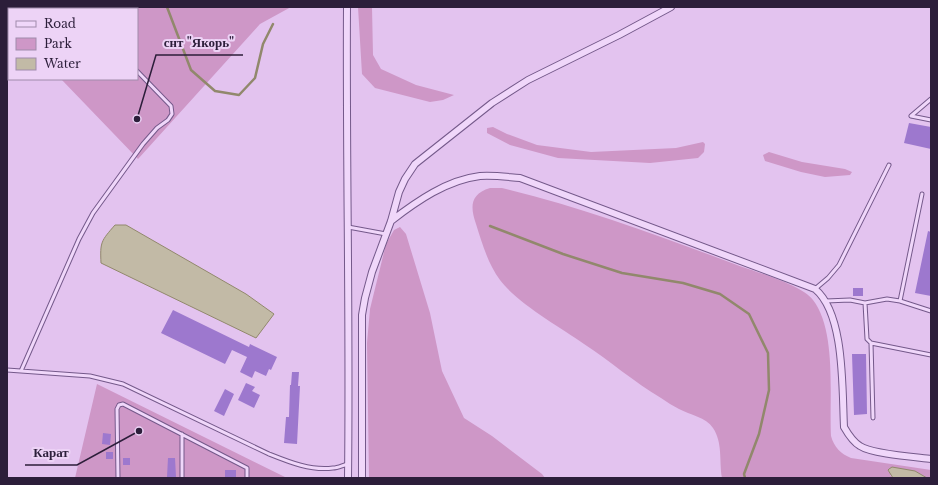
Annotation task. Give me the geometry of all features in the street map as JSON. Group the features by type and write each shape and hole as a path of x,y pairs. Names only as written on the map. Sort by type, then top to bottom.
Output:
{"street":[{"path":"347,7 346,126 348,228 348,478"},
{"path":"362,478 362,315 372,272 405,179 415,164 492,104 528,80 619,35 671,7"},
{"path":"391,221 413,203 458,181 480,176 520,178 815,289 826,301 834,323 839,344 844,427 850,437 860,446 871,451 931,459"}],"lane":[{"path":"21,371 79,239 94,213 143,144 157,128 168,120 172,114 171,106 138,72"},
{"path":"931,99 911,116 931,120"},
{"path":"815,289 828,278 839,265 889,164"},
{"path":"900,301 922,194"},
{"path":"348,228 386,234"},
{"path":"826,301 850,300 865,303 887,299 900,301 931,311"},
{"path":"865,303 867,339 871,343 931,355"},
{"path":"871,343 873,418"},
{"path":"7,370 90,376 106,379 123,384 269,454 292,463 315,468 333,468 348,464"},
{"path":"118,478 117,409 119,405 123,404 246,468 247,478"},
{"path":"182,434 182,478"}],"green space":[{"path":"7,7 291,7 260,24 138,159 62,80 138,80 138,8 8,8 8,27"},
{"path":"358,7 372,7 373,55 381,69 416,85 454,95 443,100 430,102 375,88 362,74"},
{"path":"493,127 537,145 591,152 676,148 703,142 705,144 704,152 698,158 650,163 558,158 510,145 487,133 487,128"},
{"path":"769,152 802,162 845,169 852,172 850,175 825,177 801,172 765,161 763,155"},
{"path":"490,188 502,188 562,204 621,223 789,284 807,294 813,300 821,313 826,329 829,347 831,384 831,436 836,447 851,458 931,470 931,478 927,478 915,471 890,475 893,478 722,478 718,440 710,424 674,407 641,385 517,298 500,280 486,253 473,212 473,202 475,198 483,191"},
{"path":"400,227 406,234 430,313 442,371 464,418 492,436 542,474 545,478 369,478 367,343 370,309 386,244 394,230"},
{"path":"97,384 287,478 75,478"}],"water":[{"path":"115,225 126,225 246,294 274,314 256,338 101,263 102,242"},
{"path":"892,467 915,471 927,478 893,478 888,470"}],"building":[{"path":"909,123 931,127 931,149 904,143"},
{"path":"928,231 931,232 931,296 915,293"},
{"path":"853,288 863,288 863,296 853,296"},
{"path":"173,310 249,347 250,344 277,357 271,370 269,369 266,376 255,371 252,378 240,372 247,357 232,350 225,364 161,333"},
{"path":"852,354 866,354 867,414 854,415"},
{"path":"292,372 299,372 298,386 300,386 297,444 284,443 286,417 289,417"},
{"path":"246,383 255,387 252,391 260,395 254,408 238,400"},
{"path":"225,389 234,394 224,416 214,411"},
{"path":"103,433 111,434 110,445 102,444"},
{"path":"106,452 113,452 113,459 106,459"},
{"path":"123,458 130,458 130,465 123,465"},
{"path":"168,458 175,458 176,477 167,477"},
{"path":"225,470 236,470 236,478 225,478"}],"waterway":[{"path":"167,7 191,70 215,91 239,95 255,78 263,44 273,24"},
{"path":"490,226 563,254 622,273 683,283 720,294 749,314 768,353 769,390 759,434 744,474 745,478"}],"place":[{"name":"снт \"Якорь\"","path":"137,119"},
{"name":"Карат","path":"139,431"}]}
